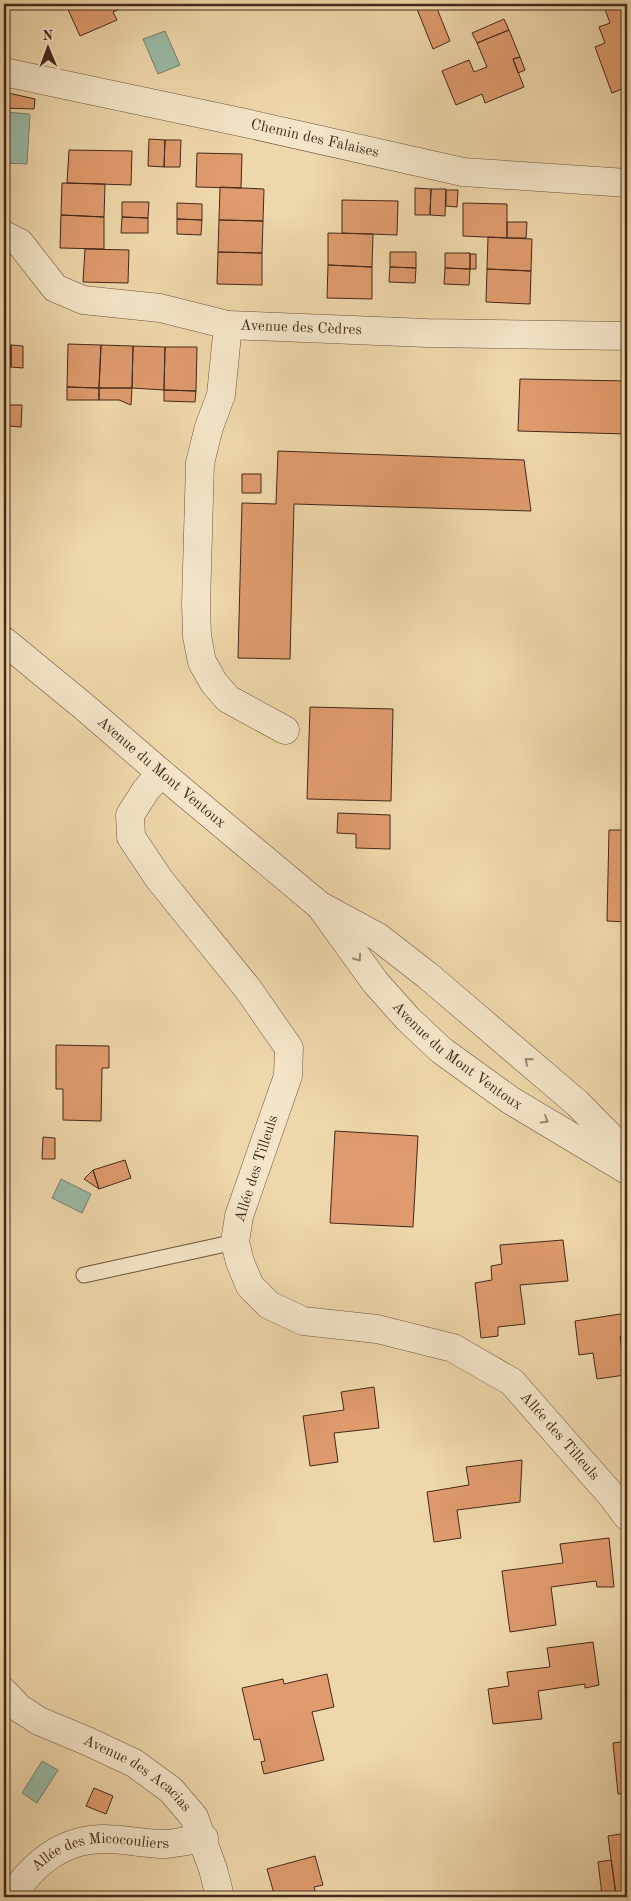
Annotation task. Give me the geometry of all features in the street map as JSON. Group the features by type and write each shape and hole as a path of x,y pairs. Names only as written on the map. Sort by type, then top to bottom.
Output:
{"street":[{"name":"Chemin des Falaises","path":"4,72 236,121 462,172 627,183"},
{"name":"Avenue des Cèdres","path":"4,235 20,243 55,288 83,300 160,308 228,325 427,333 627,336"},
{"path":"228,325 221,395 209,427 200,463 196,604 197,636 202,662 214,683 228,699 285,730"},
{"name":"Avenue du Mont Ventoux","path":"4,641 82,704 161,773 319,905 378,937 427,975 577,1103 627,1154"},
{"name":"Allée des Tilleuls","path":"161,773 146,790 130,815 131,836 159,879 248,989 289,1048 288,1076 240,1216 235,1242 240,1262 250,1286 269,1305 303,1320 377,1329 453,1348 512,1382 612,1496 627,1516"},
{"name":"Avenue du Mont Ventoux","path":"319,905 375,982 408,1019 441,1050 510,1100 627,1170"},
{"name":"Avenue des Acacias","path":"4,1692 19,1708 39,1722 134,1762 171,1790 194,1817 204,1838 220,1897"},
{"name":"Allée des Micocouliers","path":"11,1897 31,1871 55,1852 75,1842 104,1839 167,1844 204,1838"}],"lane":[{"path":"84,1275 235,1242"}],"shaded area":[{"path":"165,31 180,65 158,74 143,39"},
{"path":"4,112 30,114 27,164 4,163"},
{"path":"61,1179 91,1194 82,1213 52,1198"},
{"path":"42,1761 58,1770 37,1803 22,1793"}],"building":[{"path":"131,4 113,12 117,20 80,36 66,5"},
{"path":"415,4 432,4 434,7 436,6 450,41 433,49"},
{"path":"603,4 627,4 627,87 612,93 595,47 605,43 599,27 610,23"},
{"path":"504,19 509,30 477,43 472,33"},
{"path":"509,30 520,57 513,59 524,87 485,103 482,94 456,105 442,71 469,60 474,72 487,67 477,43"},
{"path":"520,57 525,70 518,73 513,59"},
{"path":"4,92 35,99 34,109 4,108"},
{"path":"149,139 165,140 164,167 148,166"},
{"path":"165,140 181,140 180,167 164,167"},
{"path":"69,150 132,151 131,185 67,183"},
{"path":"197,153 242,154 241,188 196,187"},
{"path":"62,183 105,184 104,217 61,215"},
{"path":"220,187 264,189 263,221 219,220"},
{"path":"415,188 431,189 430,215 415,215"},
{"path":"431,189 446,189 445,216 430,215"},
{"path":"446,190 458,190 457,207 446,206"},
{"path":"342,200 398,201 397,235 342,233"},
{"path":"122,202 149,202 148,218 122,217"},
{"path":"177,203 202,204 202,220 177,219"},
{"path":"463,203 507,204 507,238 463,236"},
{"path":"61,215 104,217 104,249 60,248"},
{"path":"122,217 148,218 148,233 121,233"},
{"path":"177,219 202,220 201,235 177,234"},
{"path":"219,220 263,221 262,253 218,252"},
{"path":"507,222 527,222 526,238 507,238"},
{"path":"328,233 373,234 372,267 328,265"},
{"path":"488,237 532,239 531,271 487,269"},
{"path":"85,249 129,250 128,283 83,282"},
{"path":"218,252 262,253 262,285 217,284"},
{"path":"390,252 416,252 416,268 390,267"},
{"path":"445,253 470,253 470,269 445,268"},
{"path":"470,254 476,254 476,269 470,269"},
{"path":"328,265 372,267 372,299 327,298"},
{"path":"390,267 416,268 415,283 389,282"},
{"path":"445,268 470,269 469,285 444,284"},
{"path":"487,269 531,271 530,304 486,302"},
{"path":"68,344 101,345 99,388 67,387"},
{"path":"4,345 11,345 11,367 4,367"},
{"path":"11,345 23,346 23,368 11,367"},
{"path":"101,345 133,346 132,388 99,388"},
{"path":"133,346 165,347 164,390 132,388"},
{"path":"165,347 197,347 196,391 164,390"},
{"path":"520,379 627,381 627,434 518,431"},
{"path":"67,387 99,388 99,400 67,400"},
{"path":"99,388 132,388 131,405 119,400 99,400"},
{"path":"164,390 196,391 195,402 164,401"},
{"path":"4,405 9,405 9,426 4,426"},
{"path":"9,405 22,405 21,427 9,426"},
{"path":"278,451 524,460 531,511 294,504 290,659 238,658 242,503 276,504"},
{"path":"242,474 261,474 261,493 242,493"},
{"path":"310,707 393,709 391,801 307,799"},
{"path":"338,813 390,815 390,849 356,848 356,834 337,833"},
{"path":"609,830 627,830 627,922 607,921"},
{"path":"56,1045 109,1046 109,1068 102,1068 101,1121 63,1120 63,1089 56,1089"},
{"path":"335,1131 418,1136 413,1227 330,1223"},
{"path":"43,1137 55,1138 55,1159 42,1159"},
{"path":"125,1160 131,1178 99,1189 93,1170"},
{"path":"93,1170 99,1189 84,1179"},
{"path":"563,1240 568,1281 520,1285 525,1324 498,1327 498,1336 481,1338 475,1283 492,1280 491,1266 502,1264 500,1245"},
{"path":"627,1313 627,1335 620,1336 625,1375 597,1379 593,1353 579,1355 575,1321"},
{"path":"374,1387 379,1428 334,1433 338,1462 310,1466 303,1416 344,1410 341,1392"},
{"path":"522,1460 520,1502 457,1510 461,1538 434,1542 427,1492 469,1485 466,1467"},
{"path":"609,1538 614,1587 597,1587 596,1581 551,1587 556,1625 510,1632 502,1571 563,1563 560,1544"},
{"path":"593,1642 599,1685 585,1688 585,1684 538,1691 542,1719 493,1724 488,1689 509,1686 507,1672 550,1667 547,1648"},
{"path":"327,1674 334,1707 312,1712 324,1760 264,1774 261,1762 265,1761 260,1739 254,1740 242,1688 283,1679 284,1684"},
{"path":"627,1741 627,1793 618,1794 613,1743"},
{"path":"4,1744 10,1748 4,1758"},
{"path":"94,1788 113,1796 106,1814 86,1806"},
{"path":"627,1833 627,1895 616,1896 608,1836"},
{"path":"315,1856 323,1885 314,1887 317,1897 289,1897 288,1895 275,1897 267,1869"},
{"path":"611,1860 616,1893 602,1895 598,1862"}]}
